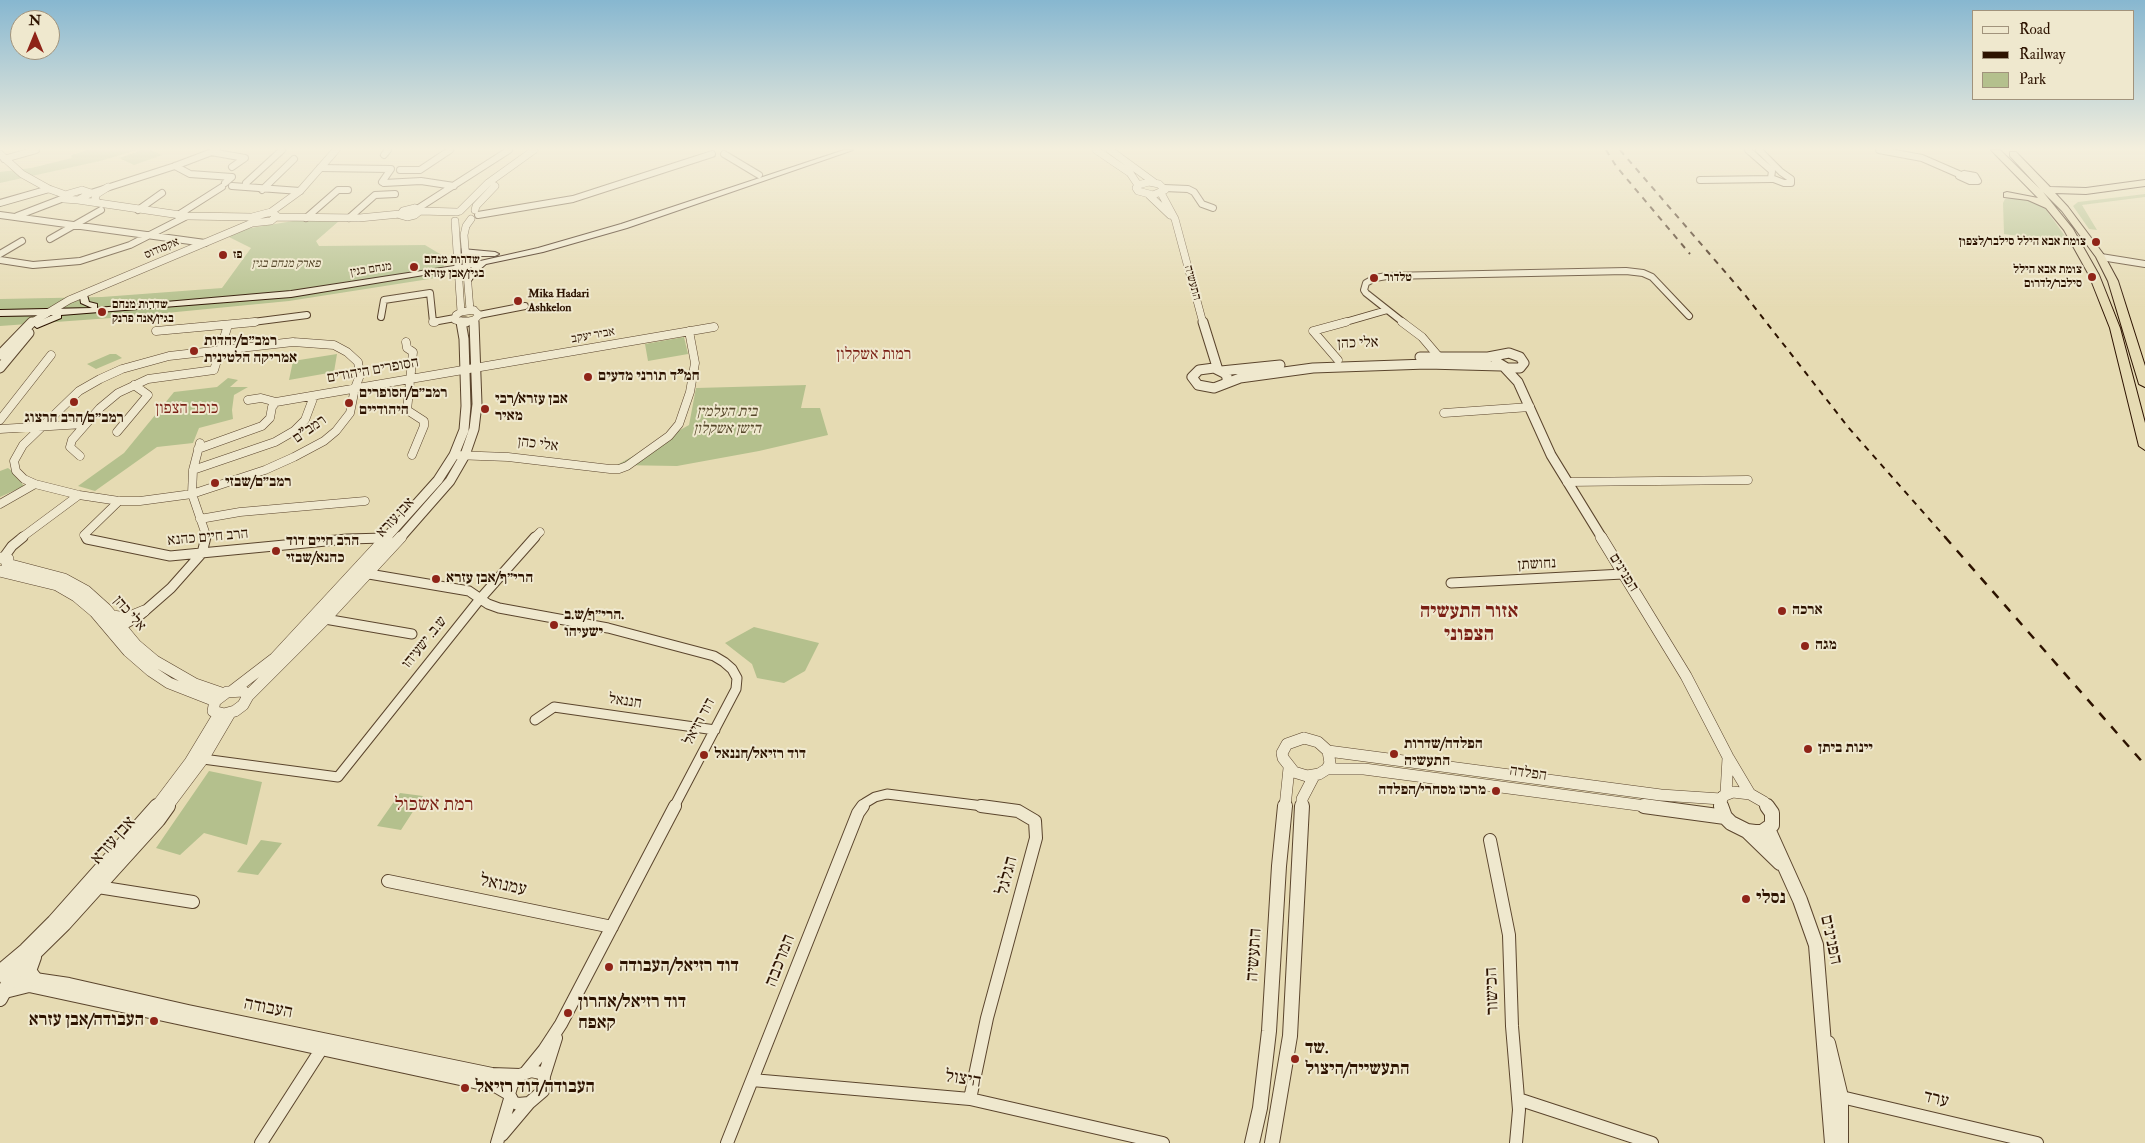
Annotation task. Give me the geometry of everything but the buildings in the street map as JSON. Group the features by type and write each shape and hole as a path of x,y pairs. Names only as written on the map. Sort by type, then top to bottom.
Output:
{"highway":[{"path":"2041,203 2052,209"},
{"path":"2050,203 2068,229 2094,274 2101,291 2115,328 2145,446"},
{"path":"2059,203 2066,209 2101,257 2113,281 2145,384"},
{"path":"2066,209 2069,203"}],"main road":[{"name":"מנחם בגין","path":"498,256 627,219 674,203"},
{"name":"מנחם בגין","path":"0,313 17,314 53,311 299,288 540,250 624,226 691,203"},
{"path":"463,261 484,255 498,256"},
{"path":"435,272 448,272 464,278 476,268 498,256"},
{"name":"מנחם בגין","path":"0,307 76,312 291,294 435,272 463,261"},
{"path":"84,297 85,303 94,306"},
{"path":"17,314 30,317 35,323 76,312"}],"street":[{"path":"0,222 54,203"},
{"path":"97,203 187,216 267,222 286,203"},
{"path":"101,203 110,206"},
{"path":"138,210 147,203"},
{"path":"178,215 196,203"},
{"path":"306,218 323,203"},
{"path":"349,218 364,203"},
{"path":"273,215 306,218 349,218 400,214 405,217 429,203"},
{"path":"463,261 450,216 466,203"},
{"path":"463,261 464,230 475,215 476,206 479,203"},
{"path":"418,211 452,220 546,203"},
{"path":"1158,203 1175,219"},
{"name":"התעשיה","path":"1169,203 1175,219 1210,348 1220,370 1227,376 1227,381"},
{"path":"1202,203 1213,208"},
{"path":"50,239 101,210"},
{"path":"418,211 458,211 475,215"},
{"path":"0,216 205,243"},
{"path":"0,260 33,265 80,261 115,250 187,216"},
{"name":"אקסודוס","path":"53,311 252,220"},
{"path":"0,254 22,241"},
{"path":"2101,257 2145,264"},
{"name":"אבן עזרא","path":"463,261 470,310"},
{"path":"1439,357 1422,337 1364,290 1366,283 1380,277 1396,276 1626,271 1643,273 1652,277 1688,316"},
{"name":"אקסודוס","path":"53,311 135,272"},
{"name":"אבן עזרא","path":"215,701 252,677 275,658 438,480 454,455 464,430 466,406 464,339 459,318 464,278"},
{"path":"381,317 384,300 430,293 433,322 476,317 525,306"},
{"path":"459,318 470,310 477,311 476,317"},
{"path":"1338,360 1313,331 1387,310"},
{"path":"0,355 35,323 53,311"},
{"path":"156,331 228,325 307,315"},
{"name":"אבן עזרא","path":"4,983 26,950 148,819 224,713 243,705 248,696 325,619 427,509 450,480 465,455 475,423 477,404 476,317"},
{"path":"0,368 35,323"},
{"path":"80,456 70,447 72,440 84,424 109,399 134,385 163,376 214,370 228,325"},
{"name":"אביר יעקב","path":"476,368 714,327"},
{"path":"619,469 627,466 669,436 682,416 694,374 695,363 689,331"},
{"name":"רמב\"ם","path":"293,342 334,345 347,352 358,362 360,375 355,388 350,413 336,431 324,441 294,458 265,470 192,494 119,501 79,495 35,484 24,479 16,471 14,460 23,445 79,391 118,371 168,356 221,350 293,342"},
{"path":"406,342 407,348 413,352 407,410 424,421 424,426 412,455"},
{"path":"1202,369 1207,363 1210,348"},
{"name":"אלי כהן","path":"1509,353 1520,357 1524,363 1520,368 1457,364 1338,366 1227,381 1222,386 1214,388 1198,384 1192,377 1194,373 1202,369 1220,370 1338,360 1496,356 1509,353"},
{"path":"0,420 51,355"},
{"name":"הפנינים","path":"1496,356 1495,361 1502,366 1521,388 1551,455 1686,676 1728,758 1750,794"},
{"name":"הסופרים היהודים","path":"248,400 265,398 276,402 476,368"},
{"name":"הפנינים","path":"1520,368 1521,388"},
{"path":"117,432 148,395 134,385"},
{"path":"193,470 275,442 294,431 305,420 314,396"},
{"path":"116,629 144,611 181,579 202,553 206,535 192,494 193,470 199,446 262,426 270,418 272,407 276,402"},
{"path":"1444,413 1530,407"},
{"path":"0,429 84,424"},
{"name":"אלי כהן","path":"454,455 508,457 619,469"},
{"path":"1567,482 1748,480"},
{"path":"0,504 35,484"},
{"path":"2,564 12,546 79,495"},
{"name":"הרב חיים כהנא","path":"119,501 84,535 87,538 170,556 347,539 385,538"},
{"path":"200,519 240,512 365,501"},
{"name":"ש.ב. ישעיהו","path":"203,759 338,777 480,599 540,532"},
{"name":"אלי כהן","path":"2,564 64,579 86,591 112,616 116,629 128,651 169,683 215,701"},
{"name":"אלי כהן","path":"2,564 58,585 76,596 174,674 195,684 228,692 243,691 248,696"},
{"path":"354,571 469,591 476,594 480,599"},
{"name":"נחושתן","path":"1451,583 1624,574"},
{"name":"דוד רזיאל","path":"480,599 499,608 608,628 714,656 732,669 738,678 736,689 561,1024 544,1050 523,1073"},
{"path":"112,616 127,618 144,611"},
{"path":"325,619 412,634"},
{"path":"215,701 213,711 224,713"},
{"name":"חננאל","path":"535,720 554,707 715,730"},
{"name":"אבן עזרא","path":"4,983 98,887 158,820 203,759 224,713"},
{"path":"1272,1143 1290,1036 1302,799 1314,776 1327,769 1330,763 1328,751 1324,746 1311,739 1302,738 1287,744 1282,753 1289,768 1300,774 1314,776"},
{"name":"הפלדה","path":"1328,751 1661,795 1724,796"},
{"path":"1724,796 1741,792 1750,794 1764,802 1772,813 1772,825 1768,830 1762,832 1747,831 1731,823 1725,817 1720,804 1724,796 1728,758"},
{"name":"התעשיה","path":"1252,1143 1260,1108 1269,1030 1279,866 1289,768"},
{"name":"הפלדה","path":"1327,769 1364,769 1725,817"},
{"name":"הגלגל","path":"874,797 887,794 898,795 1018,811 1034,821 1036,838 987,1018 970,1099"},
{"name":"המרכבה","path":"727,1143 853,824 865,803 874,797"},
{"name":"הפנינים","path":"1768,830 1800,900 1816,945 1826,1094 1832,1143"},
{"name":"הפנינים","path":"1747,831 1785,870"},
{"name":"הכישור","path":"1490,840 1509,935 1512,1026 1518,1099 1516,1143"},
{"name":"עמנואל","path":"388,881 612,926"},
{"path":"98,887 193,902"},
{"path":"35,978 29,971 30,964 42,946"},
{"name":"העבודה","path":"4,983 35,978 325,1044 497,1087 510,1096"},
{"name":"העבודה","path":"4,983 19,987 29,986 325,1044 492,1074 523,1073"},
{"name":"הפנינים","path":"1822,1022 1841,1097 1841,1143"},
{"name":"דוד רזיאל","path":"544,1076 561,1024"},
{"path":"261,1143 325,1044"},
{"path":"536,1071 544,1076 546,1081 543,1091 529,1104 498,1141 512,1084 523,1073 536,1071"},
{"name":"היצול","path":"752,1080 970,1099 1163,1143"},
{"name":"ערד","path":"1826,1094 2037,1143"},
{"path":"510,1096 518,1104 529,1104"},
{"path":"1518,1099 1652,1143"}],"green space":[{"path":"2003,203 2040,203 2070,243 2004,234"},
{"path":"2076,203 2095,203 2082,205 2097,230 2089,229 2073,206"},
{"name":"פארק מנחם בגין","path":"293,221 339,221 316,241 319,246 425,245 445,257 442,277 289,301 125,317 0,326 0,299 102,297 222,288 251,248 229,237 245,229"},
{"path":"684,337 688,354 648,361 645,344"},
{"path":"110,354 116,354 122,358 96,369 87,364"},
{"path":"337,354 334,372 289,380 293,361"},
{"path":"228,378 238,380 230,387 248,387 234,395 233,419 199,428 193,443 157,447 95,491 78,486 124,453 174,392 217,387"},
{"name":"בית העלמין הישן אשקלון","path":"806,385 801,408 820,408 828,435 759,451 677,466 617,465 689,425 696,388"},
{"path":"8,468 24,486 0,497 0,471"},
{"path":"754,627 819,643 805,671 784,683 757,678 752,664 725,643"},
{"path":"209,771 262,782 247,845 204,833 180,855 156,848"},
{"path":"400,793 423,796 401,830 377,826"},
{"path":"261,840 282,843 258,875 237,872"}],"railway":[{"path":"1647,203 1690,254"},
{"path":"1666,203 1745,295 1848,427 1946,538"},
{"path":"1945,537 2145,765"}],"place":[{"name":"צומת אבא הילל סילבר/לצפון","path":"2096,242"},
{"name":"פז","path":"223,255"},
{"name":"שדרות מנחם בגין/אבן עזרא","path":"414,267"},
{"name":"צומת אבא הילל סילבר/לדרום","path":"2092,277"},
{"name":"טלדור","path":"1374,278"},
{"name":"Mika Hadari Ashkelon","path":"518,301"},
{"name":"שדרות מנחם בגין/אנה פרנק","path":"102,312"},
{"name":"רמב״ם/יהדות אמריקה הלטינית","path":"194,351"},
{"name":"חמ\"ד תורני מדעים","path":"588,377"},
{"name":"רמב״ם/הרב הרצוג","path":"74,402"},
{"name":"רמב״ם/הסופרים היהודיים","path":"349,403"},
{"name":"אבן עזרא/רבי מאיר","path":"485,409"},
{"name":"רמב״ם/שבזי","path":"215,483"},
{"name":"הרב חיים דוד כהנא/שבזי","path":"276,551"},
{"name":"הרי״ף/אבן עזרא","path":"436,579"},
{"name":"ארכה","path":"1782,611"},
{"name":"הרי״ף/ש.ב. ישעיהו","path":"554,625"},
{"name":"מגה","path":"1805,646"},
{"name":"יינות ביתן","path":"1808,749"},
{"name":"הפלדה/שדרות התעשיה","path":"1394,754"},
{"name":"דוד רזיאל/חננאל","path":"704,755"},
{"name":"מרכז מסחרי/הפלדה","path":"1496,791"},
{"name":"נסלי","path":"1746,899"},
{"name":"דוד רזיאל/העבודה","path":"609,967"},
{"name":"דוד רזיאל/אהרון קאפח","path":"568,1013"},
{"name":"העבודה/אבן עזרא","path":"154,1021"},
{"name":"שד. התעשייה/היצול","path":"1295,1059"},
{"name":"העבודה/דוד רזיאל","path":"465,1088"}],"district":[{"name":"רמות אשקלון","path":"874,356"},
{"name":"כוכב הצפון","path":"187,410"},
{"name":"אזור התעשיה הצפוני","path":"1469,624"},
{"name":"רמת אשכול","path":"434,806"}]}
